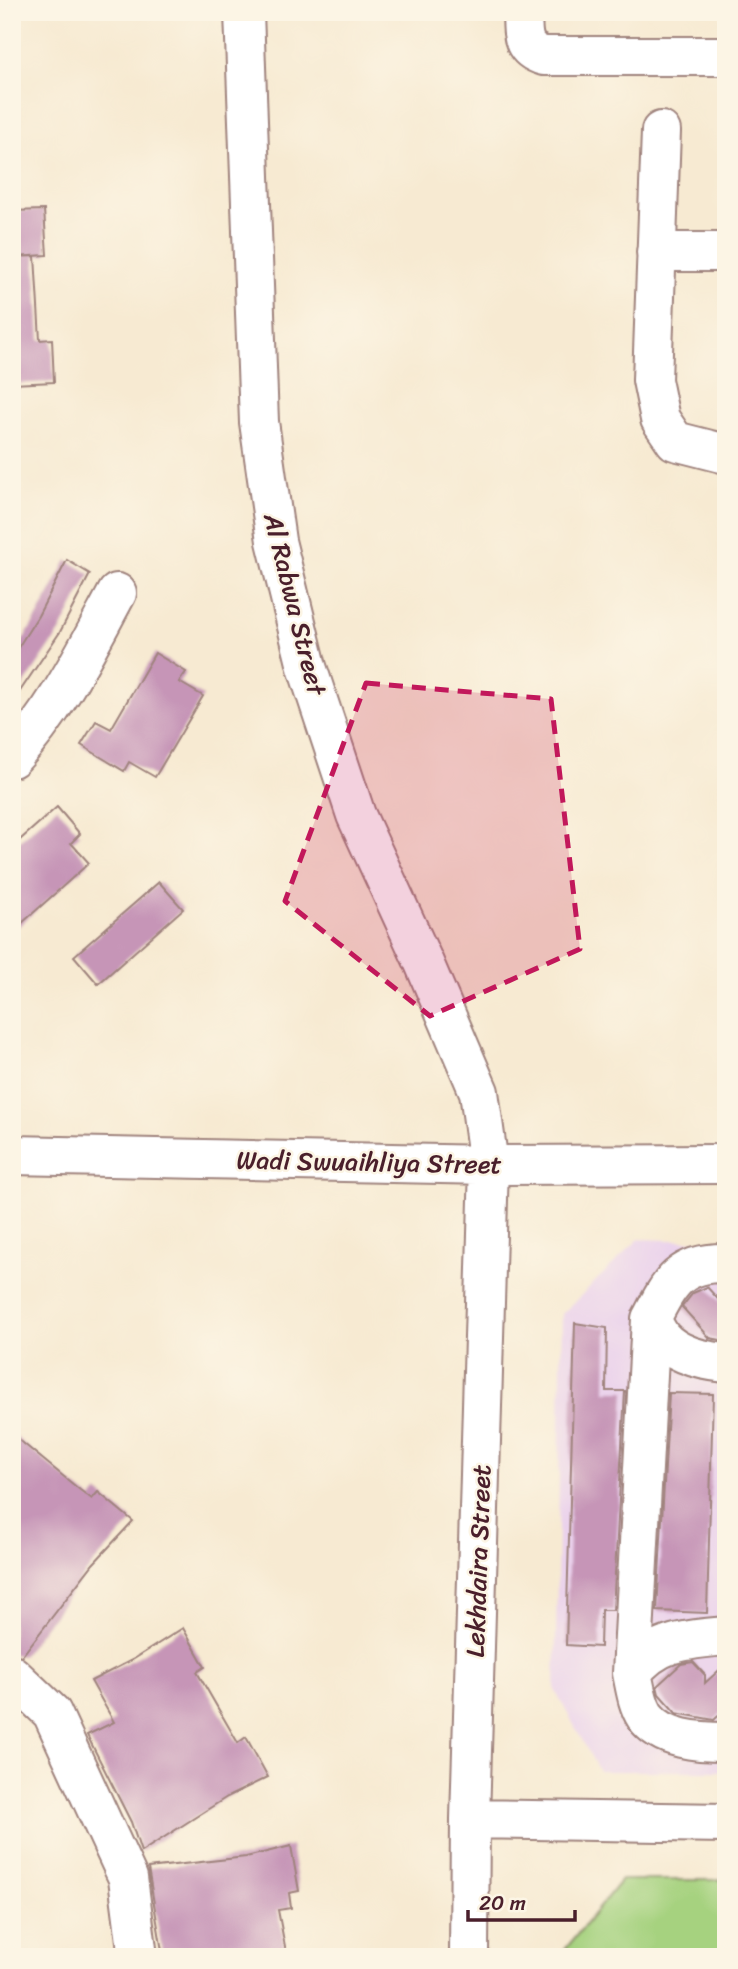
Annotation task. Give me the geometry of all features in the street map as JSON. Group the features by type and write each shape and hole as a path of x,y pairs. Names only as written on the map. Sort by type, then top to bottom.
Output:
{"street":[{"name":"Al Rabwa Street","path":"244,12 259,422 276,541 307,667 356,815 480,1092 489,1165"},
{"path":"522,12 526,46 534,53 544,56 726,56"},
{"path":"661,131 652,380 660,419 676,441 726,454"},
{"path":"656,252 726,252"},
{"path":"12,758 29,740 59,696 117,593"},
{"name":"Wadi Swuaihliya Street","path":"12,1155 489,1165 726,1164"},
{"name":"Lekhdaira Street","path":"469,1957 470,1819 489,1165"},
{"path":"726,1263 712,1263 682,1272 668,1285 651,1319 632,1673 645,1716 667,1733 695,1742 726,1742"},
{"path":"651,1319 663,1340 673,1346 701,1360 726,1363"},
{"path":"632,1673 644,1657 674,1642 726,1636"},
{"path":"12,1675 52,1713 128,1878 138,1957"},
{"path":"470,1819 726,1823"}],"highlighted area":[{"path":"366,683 551,699 580,949 430,1016 285,901"}],"shaded area":[{"path":"639,1239 726,1242 726,1771 599,1771 555,1690 562,1314"}],"green space":[{"path":"621,1880 726,1880 726,1957 559,1957"}],"building":[{"path":"44,210 47,255 14,257 35,256 40,340 52,339 54,382 12,384 12,211"},
{"path":"67,560 90,574 60,632 12,703 12,657 38,616"},
{"path":"155,653 186,672 179,682 203,696 155,777 129,762 124,771 81,745 96,721 111,729"},
{"path":"57,807 80,834 71,843 89,863 12,932 12,847"},
{"path":"159,882 183,909 98,984 74,956"},
{"path":"707,1287 726,1308 726,1341 710,1338 682,1307 693,1293"},
{"path":"575,1323 607,1328 606,1391 625,1391 613,1610 601,1610 600,1647 566,1645"},
{"path":"669,1393 713,1394 707,1613 657,1611"},
{"path":"12,1434 92,1499 98,1492 133,1521 93,1564 22,1656 12,1654"},
{"path":"183,1628 205,1667 197,1672 238,1743 246,1737 268,1777 227,1797 141,1852 131,1822 87,1735 114,1722 91,1681 134,1659"},
{"path":"693,1662 705,1675 705,1683 726,1664 726,1709 714,1720 676,1713 659,1694 657,1686 681,1664"},
{"path":"291,1846 299,1891 289,1893 291,1908 278,1910 287,1957 163,1957 148,1868 246,1857"}]}
